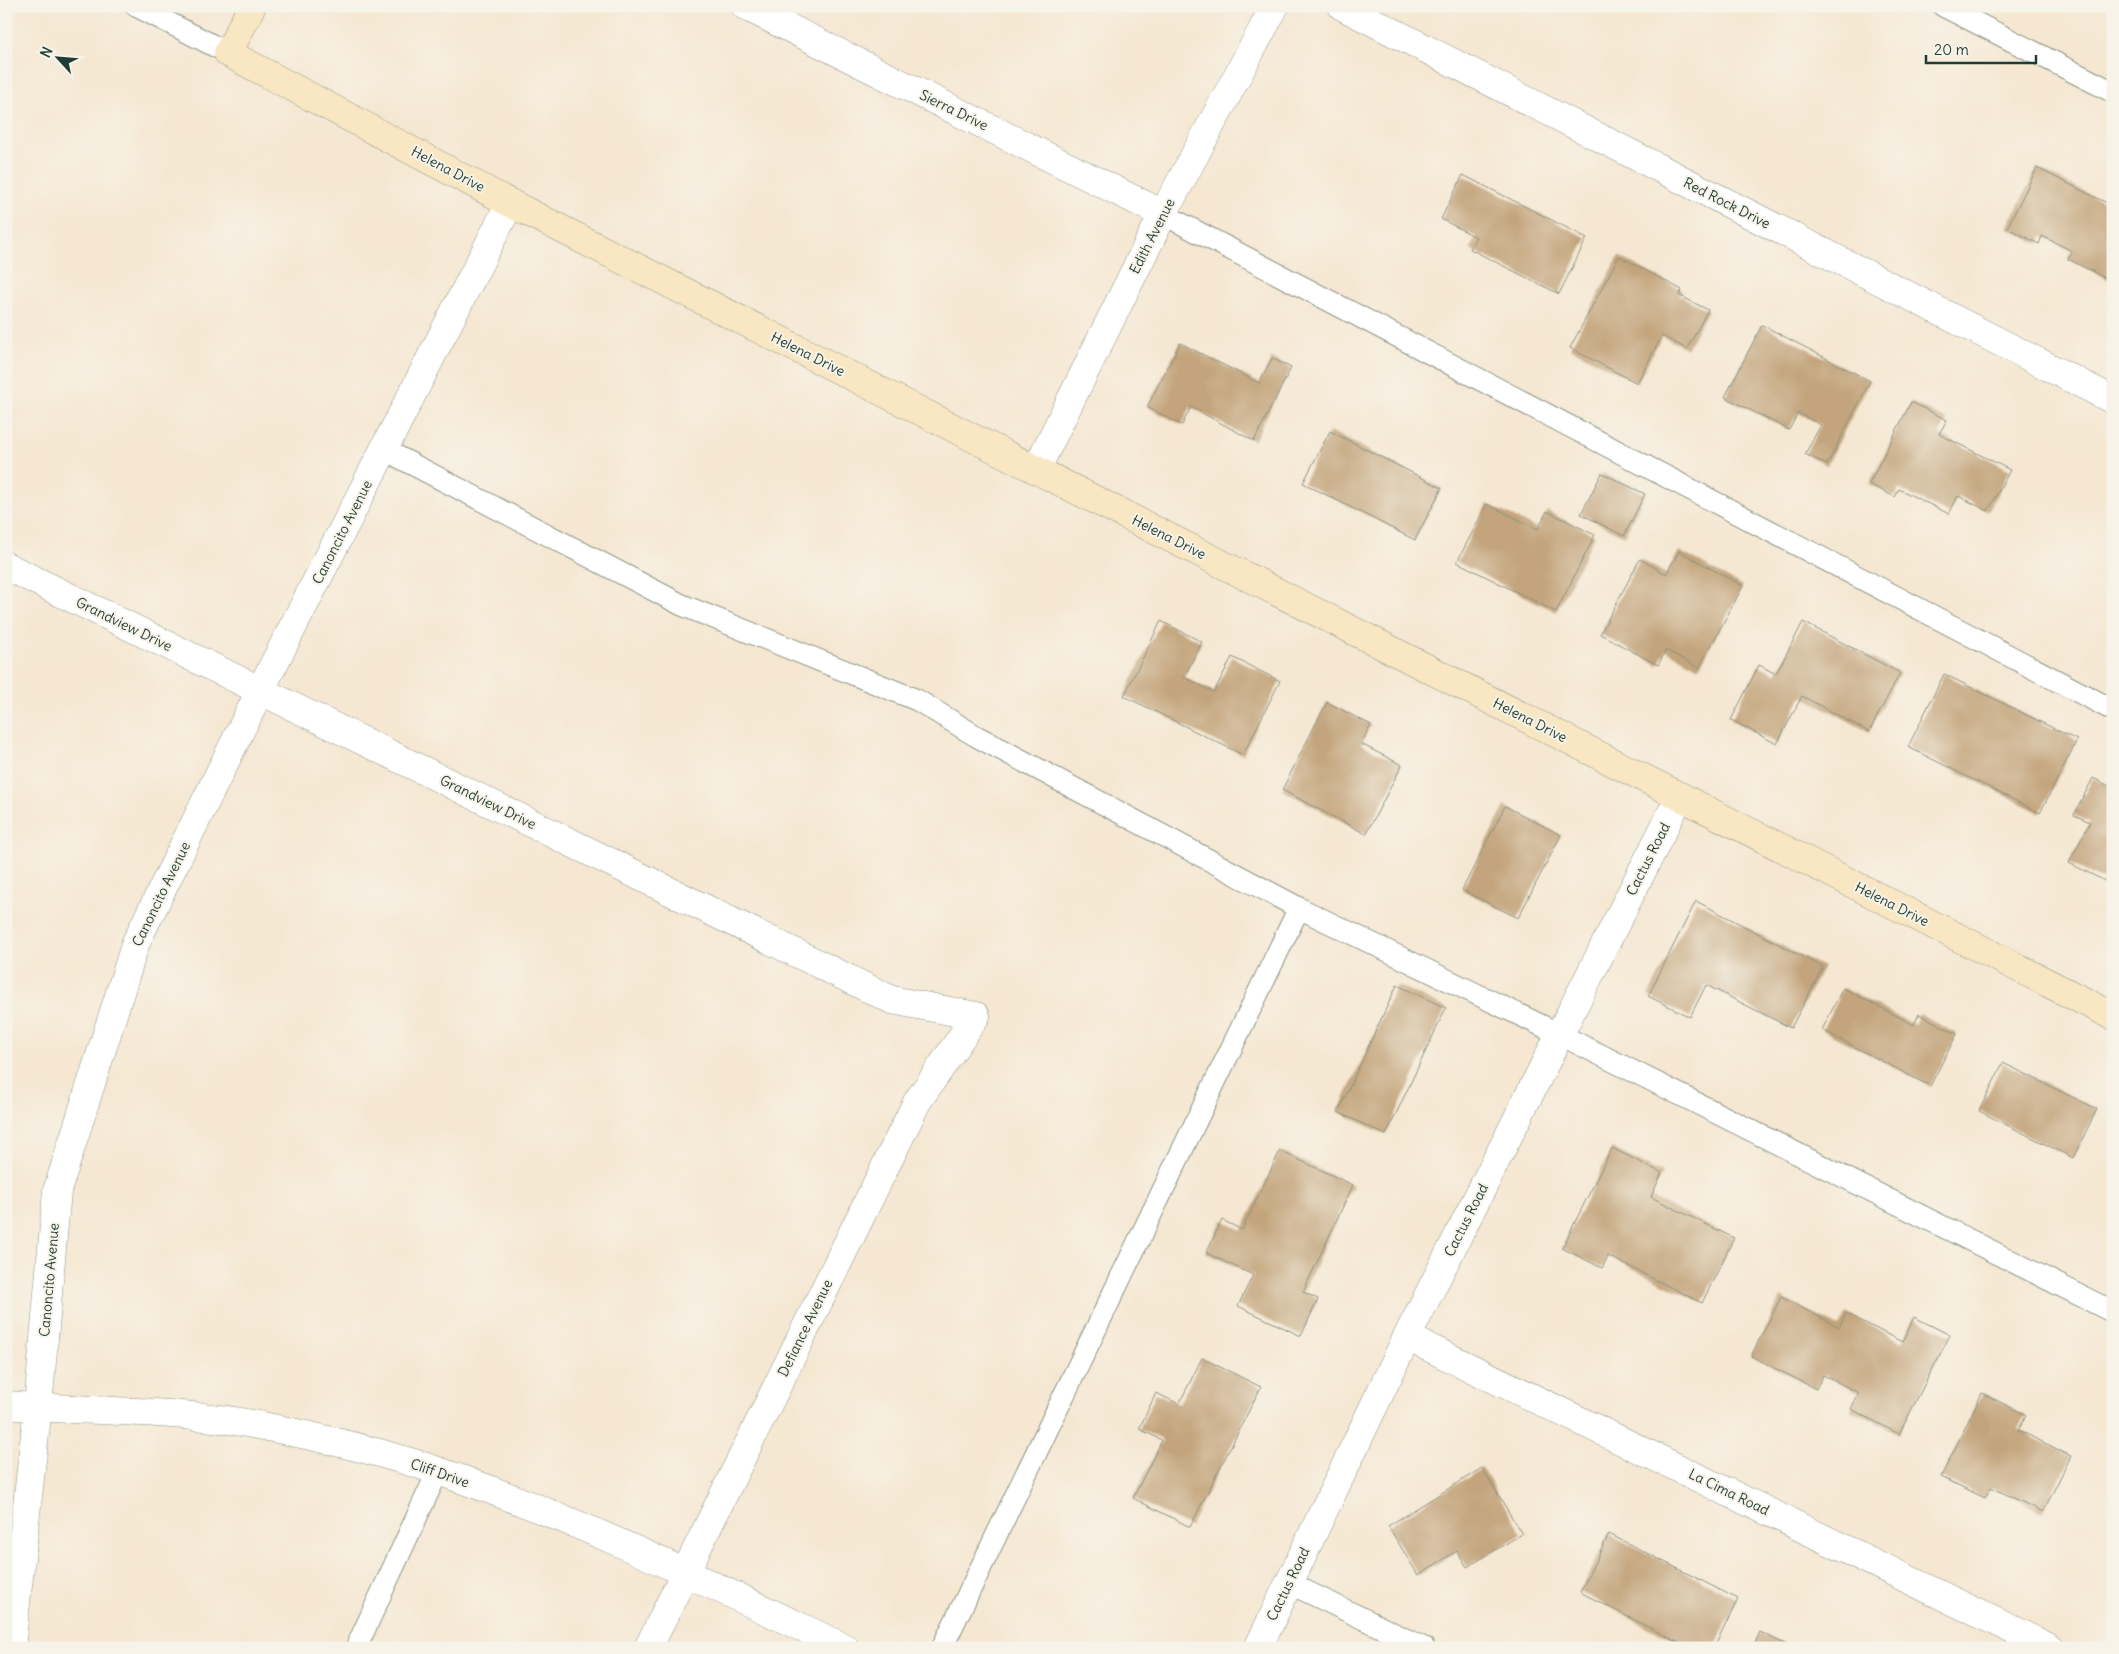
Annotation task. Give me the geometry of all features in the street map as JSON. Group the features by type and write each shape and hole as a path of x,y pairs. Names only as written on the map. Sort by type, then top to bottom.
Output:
{"main road":[{"path":"228,53 252,6"},
{"name":"Helena Drive","path":"228,53 510,202 2113,1016"}],"street":[{"name":"Sierra Drive","path":"745,6 1162,214"},
{"name":"Edith Avenue","path":"1036,470 1162,214 1275,6"},
{"name":"Red Rock Drive","path":"1342,6 2113,400"},
{"name":"Canoncito Avenue","path":"11,1648 38,1407 57,1191 136,942 260,691 385,450 510,202"},
{"name":"Grandview Drive","path":"6,566 892,1000 976,1016"},
{"name":"Cactus Road","path":"1258,1648 1407,1336 1680,796"},
{"name":"Defiance Avenue","path":"648,1648 917,1102 976,1016"},
{"name":"La Cima Road","path":"1407,1336 2050,1648"},
{"name":"Cliff Drive","path":"6,1404 162,1412 256,1425 352,1446 438,1471 535,1508 685,1572 845,1648"}],"lane":[{"path":"136,6 228,53"},
{"path":"1942,6 2113,92"},
{"path":"1162,214 2113,710"},
{"path":"385,450 682,605 917,700 976,736 1299,908 1560,1034 2113,1312"},
{"path":"942,1648 1299,908"},
{"path":"356,1648 438,1471"},
{"path":"1289,1583 1424,1648"}],"building":[{"path":"2037,168 2113,206 2113,282 2068,259 2072,251 2042,236 2039,244 2007,228"},
{"path":"1463,175 1587,238 1559,294 1470,249 1476,237 1441,219"},
{"path":"1619,256 1682,290 1679,295 1708,310 1687,349 1662,336 1637,383 1570,348"},
{"path":"1762,325 1870,381 1827,465 1805,454 1821,425 1798,413 1789,430 1725,397"},
{"path":"1180,343 1259,383 1272,358 1291,368 1254,441 1191,407 1182,425 1147,407"},
{"path":"1911,402 1947,420 1939,434 2010,470 1988,511 1958,496 1949,514 1899,489 1895,497 1869,484"},
{"path":"1330,431 1442,488 1415,540 1303,483"},
{"path":"1602,473 1645,494 1624,536 1581,514"},
{"path":"1487,504 1538,529 1547,511 1595,535 1556,612 1457,562"},
{"path":"1679,551 1743,586 1699,668 1666,650 1658,665 1600,634 1640,559 1666,574"},
{"path":"1161,621 1202,642 1184,677 1214,692 1232,657 1280,681 1243,755 1124,696"},
{"path":"1803,622 1900,673 1869,732 1802,696 1777,744 1731,720 1759,665 1776,674"},
{"path":"1944,674 2077,740 2040,813 1908,747"},
{"path":"1327,702 1371,725 1361,744 1402,765 1366,834 1282,790"},
{"path":"2093,778 2111,787 2113,783 2113,885 2069,863 2090,822 2074,815"},
{"path":"1505,806 1561,835 1518,918 1462,890"},
{"path":"1696,901 1823,967 1791,1028 1706,985 1690,1017 1648,996"},
{"path":"1397,985 1446,1008 1386,1135 1338,1112"},
{"path":"1843,988 1914,1025 1919,1014 1957,1034 1930,1086 1822,1030"},
{"path":"2003,1063 2097,1109 2073,1158 1979,1111"},
{"path":"1612,1148 1662,1173 1651,1197 1734,1238 1702,1303 1608,1256 1602,1268 1562,1248"},
{"path":"1280,1151 1353,1185 1303,1292 1318,1299 1301,1336 1238,1306 1253,1275 1206,1253 1222,1220 1242,1230"},
{"path":"1781,1297 1839,1327 1846,1313 1902,1342 1914,1317 1950,1335 1899,1434 1851,1409 1859,1393 1823,1375 1816,1389 1751,1356"},
{"path":"1202,1358 1261,1387 1190,1527 1133,1498 1162,1440 1139,1429 1156,1393 1179,1404"},
{"path":"1982,1393 2026,1415 2018,1430 2071,1456 2043,1512 1991,1487 1985,1498 1941,1477"},
{"path":"1482,1468 1522,1534 1467,1567 1457,1551 1418,1575 1388,1526"},
{"path":"1609,1534 1738,1599 1714,1648 1689,1648 1580,1592"},
{"path":"1760,1632 1793,1648 1753,1648"}]}
